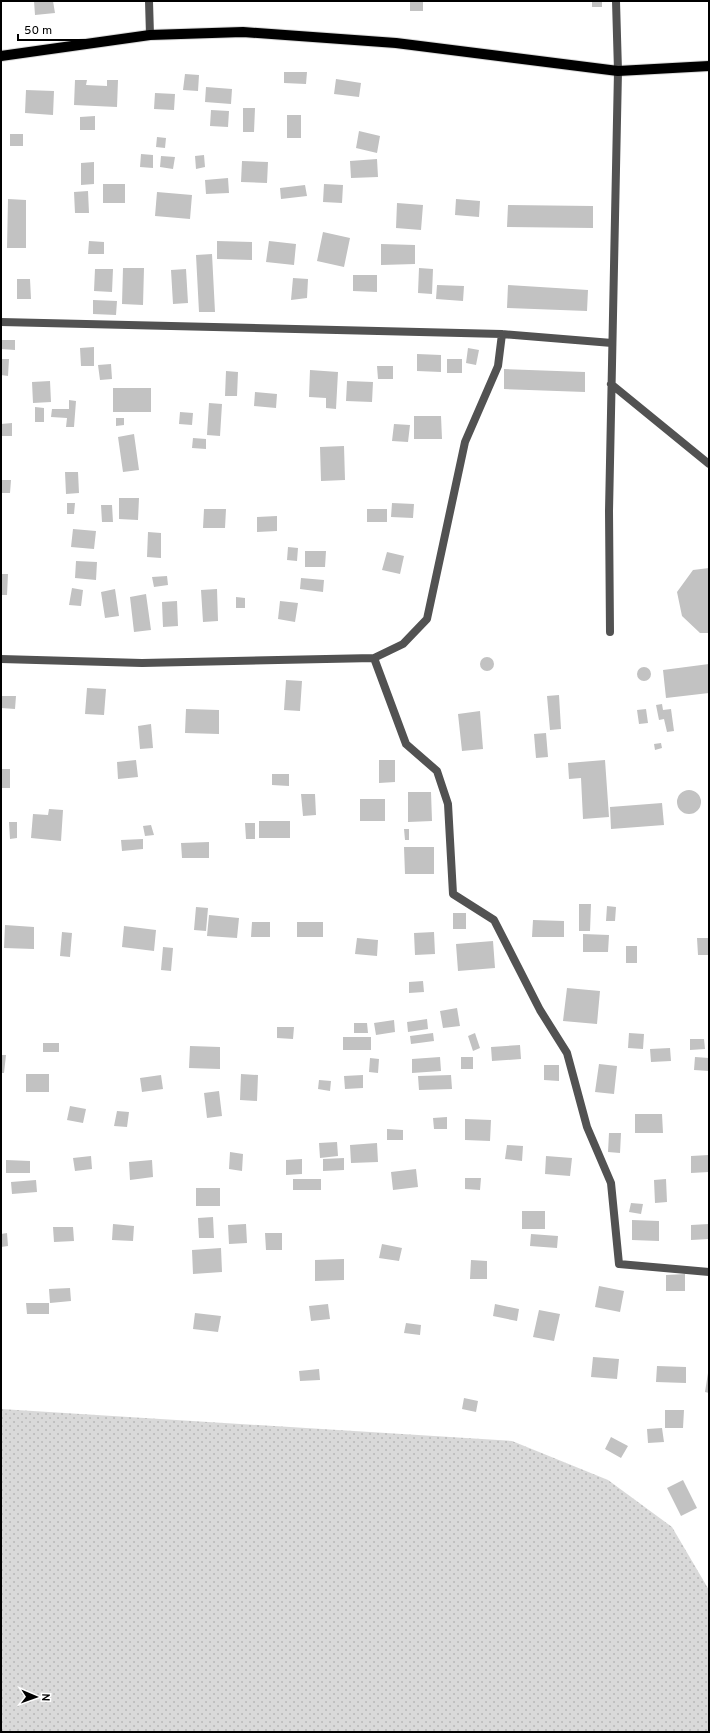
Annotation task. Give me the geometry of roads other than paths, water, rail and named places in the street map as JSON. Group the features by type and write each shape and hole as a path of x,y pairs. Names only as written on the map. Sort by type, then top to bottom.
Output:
{"main road":[{"path":"1,56 150,35 243,32 381,42 618,71 709,66"}],"street":[{"path":"149,1 150,35"},
{"path":"610,632 609,511 618,71 616,1"},
{"path":"1,322 502,334 612,343"},
{"path":"1,658 142,663 374,658 403,644 427,619 466,442 498,366 502,334"},
{"path":"611,384 709,464"},
{"path":"374,658 406,744 437,771 448,804 453,894 494,920 540,1010 567,1053 587,1127 611,1183 620,1264 709,1272"}]}
